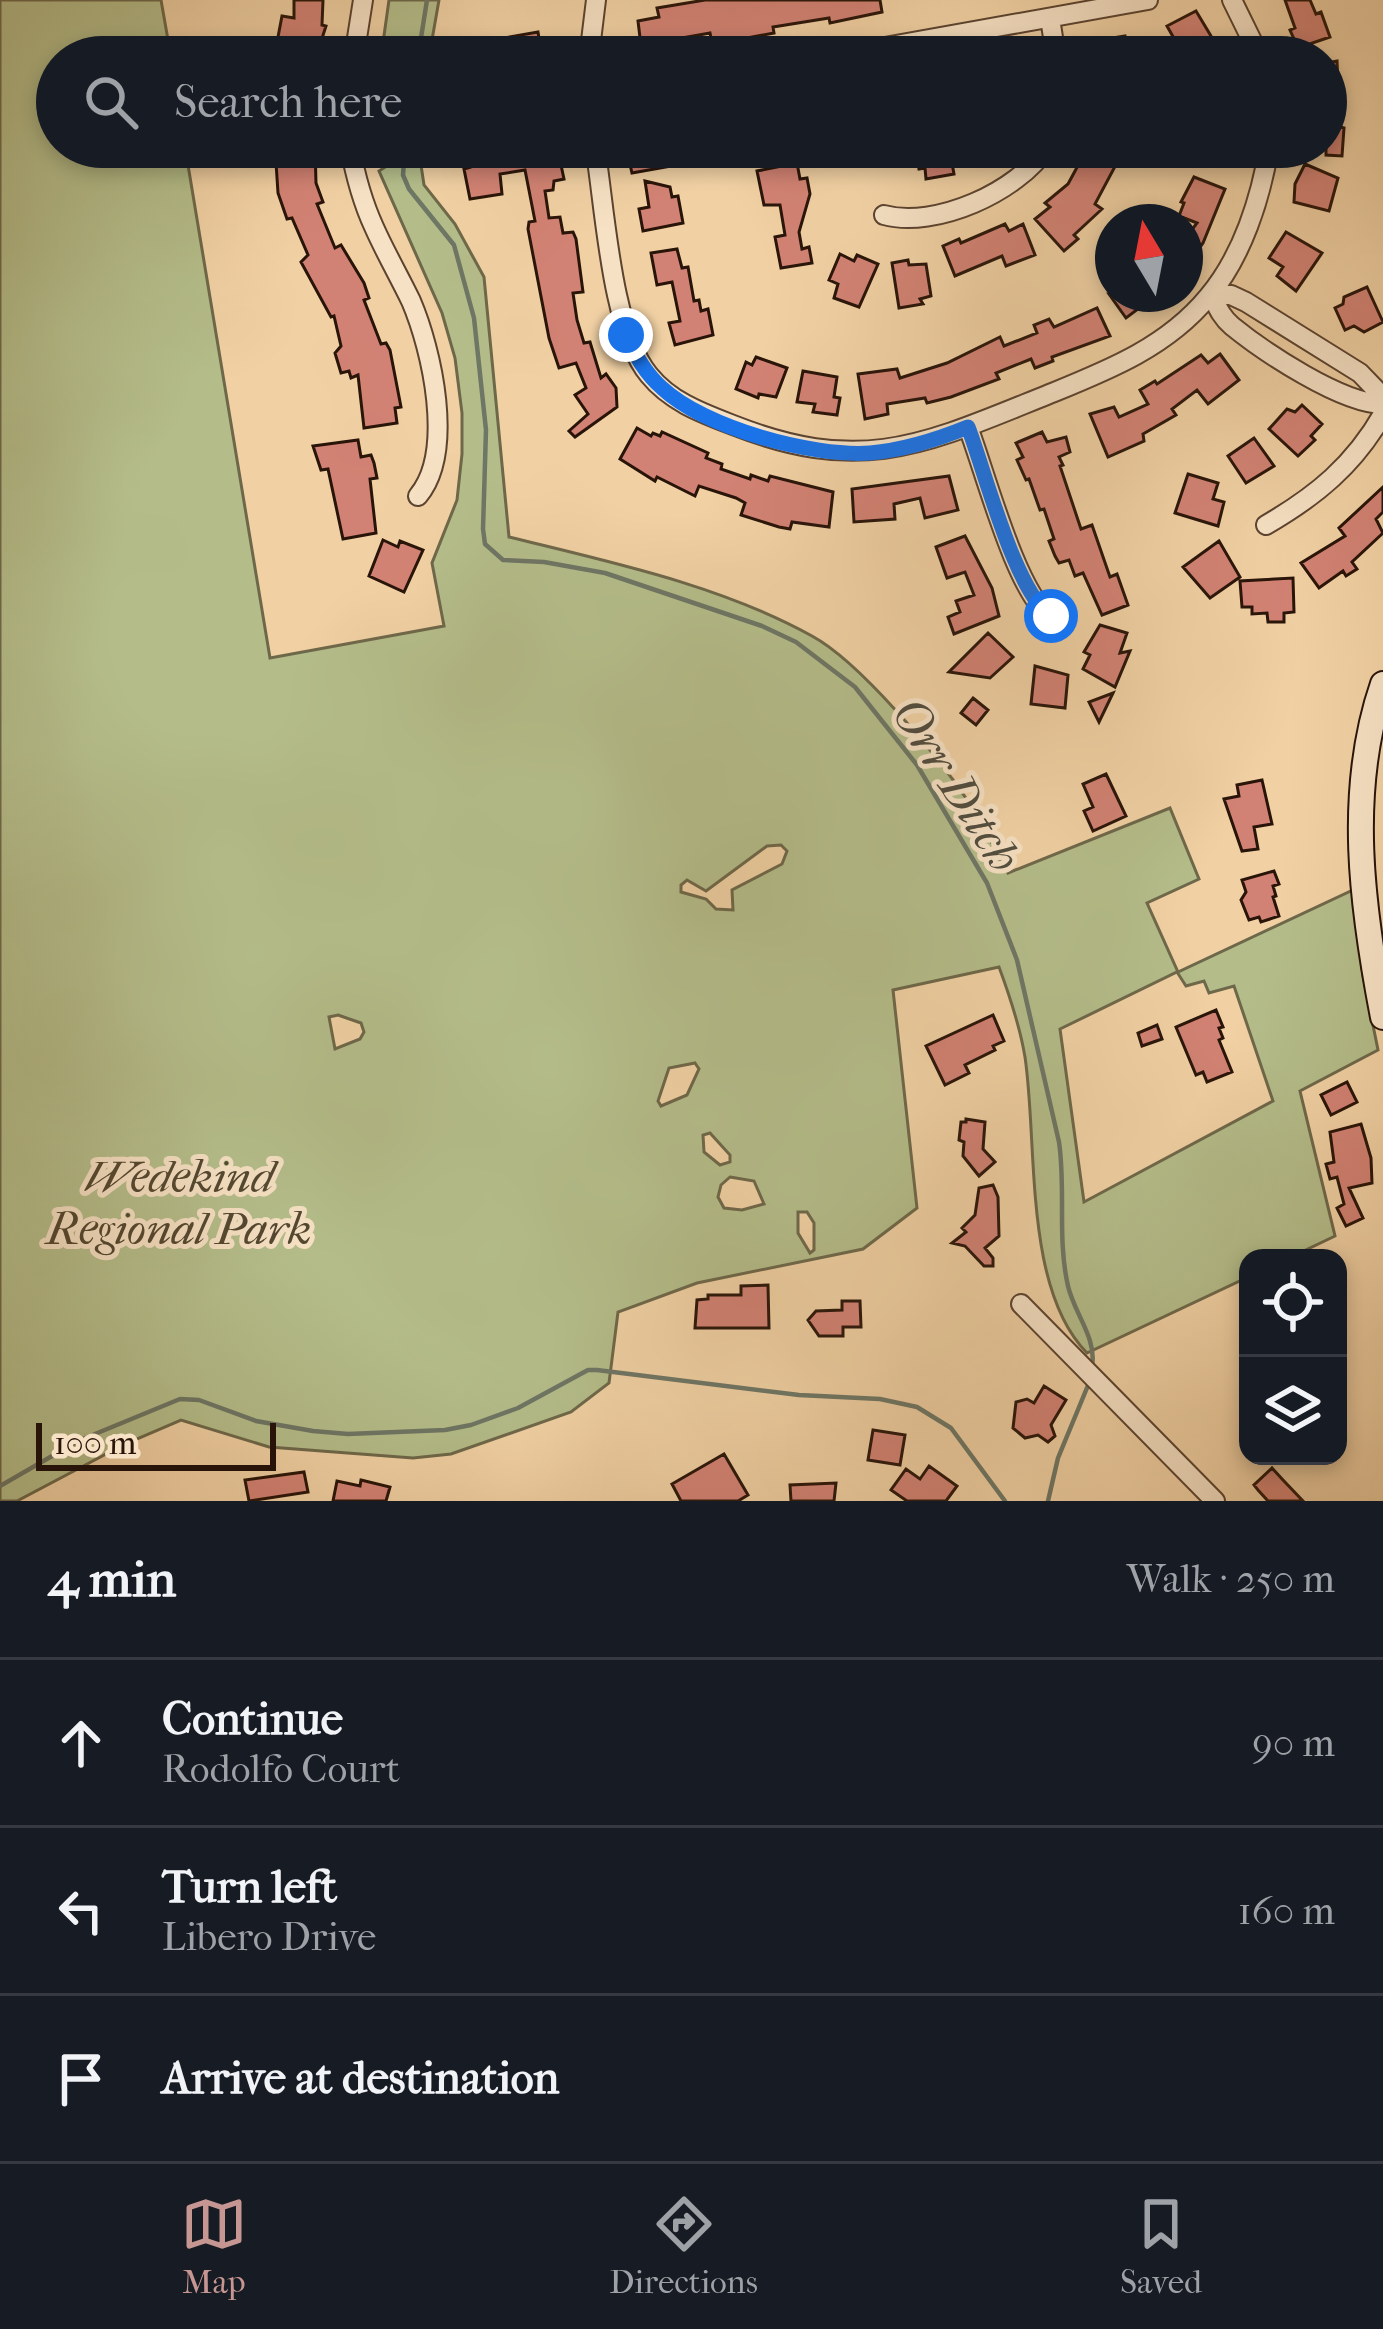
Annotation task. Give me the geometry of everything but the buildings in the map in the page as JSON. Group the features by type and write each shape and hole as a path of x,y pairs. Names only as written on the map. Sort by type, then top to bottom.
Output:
{"street":[{"path":"357,36 363,0"},
{"path":"592,36 596,0"},
{"path":"947,36 1148,0"},
{"path":"1232,0 1250,36"},
{"path":"1049,18 1052,36"},
{"path":"356,168 374,227 412,305 430,372 437,450 430,482 418,496"},
{"path":"598,168 626,335 635,355 664,390 699,412 765,438 817,451 893,450 968,427 1140,355 1211,294 1252,214 1263,168"},
{"path":"884,215 904,220 932,218 1006,187 1030,168"},
{"path":"1211,294 1231,325 1269,350 1350,398 1383,400"},
{"path":"1266,525 1335,478 1363,447 1383,414"},
{"path":"968,427 1024,583 1038,607 1051,616"},
{"path":"1383,684 1367,740 1360,812 1369,931 1383,1017"},
{"path":"1022,1304 1215,1501"}],"green space":[{"name":"Wedekind Regional Park","path":"0,0 161,0 167,36 36,36 36,168 188,168 270,658 444,626 432,563 457,500 462,413 455,358 442,313 379,171 421,168 424,185 455,224 484,277 509,537 702,589 812,636 852,666 937,759 1008,873 1170,808 1199,879 1147,903 1178,972 1353,890 1378,1050 1300,1091 1335,1236 1308,1249 1239,1249 1239,1281 1087,1353 1066,1325 1043,1254 1025,1057 999,967 893,990 917,1208 863,1249 697,1283 618,1312 609,1383 571,1412 451,1454 413,1458 269,1447 181,1420 17,1501 0,1501","holes":["781,845 787,851 782,864 732,890 733,910 716,909 706,899 681,892 687,880 706,891 767,846","1177,972 1186,986 1204,981 1209,993 1234,986 1273,1101 1084,1202 1060,1029","338,1015 361,1023 364,1032 360,1039 335,1049 329,1017","695,1063 699,1069 687,1095 661,1106 658,1101 669,1068","710,1133 730,1155 730,1162 720,1165 704,1152 703,1135","730,1177 754,1181 764,1204 742,1210 724,1208 718,1197 721,1185","798,1212 807,1212 814,1223 810,1253 798,1233"]},
{"path":"389,0 439,0 433,36 384,36"}],"waterway":[{"name":"Orr Ditch","path":"421,36 427,0"},
{"name":"Orr Ditch","path":"404,168 409,189 454,245 474,318 486,430 485,544 503,560 605,573 796,642 855,687 917,765 987,883 1017,960 1059,1142 1065,1268 1091,1345 1092,1366"},
{"name":"Orr Ditch","path":"0,1486 78,1441 180,1399 199,1400 256,1421 313,1431 445,1430 518,1408 588,1370 597,1370 799,1395 880,1399 917,1407 951,1428 1005,1501"},
{"name":"Orr Ditch","path":"1048,1501 1058,1458 1089,1383"}],"route":[{"path":"626,335 649,375 682,404 790,445 868,453 921,444 968,427 1024,583 1038,607 1051,616"}]}
